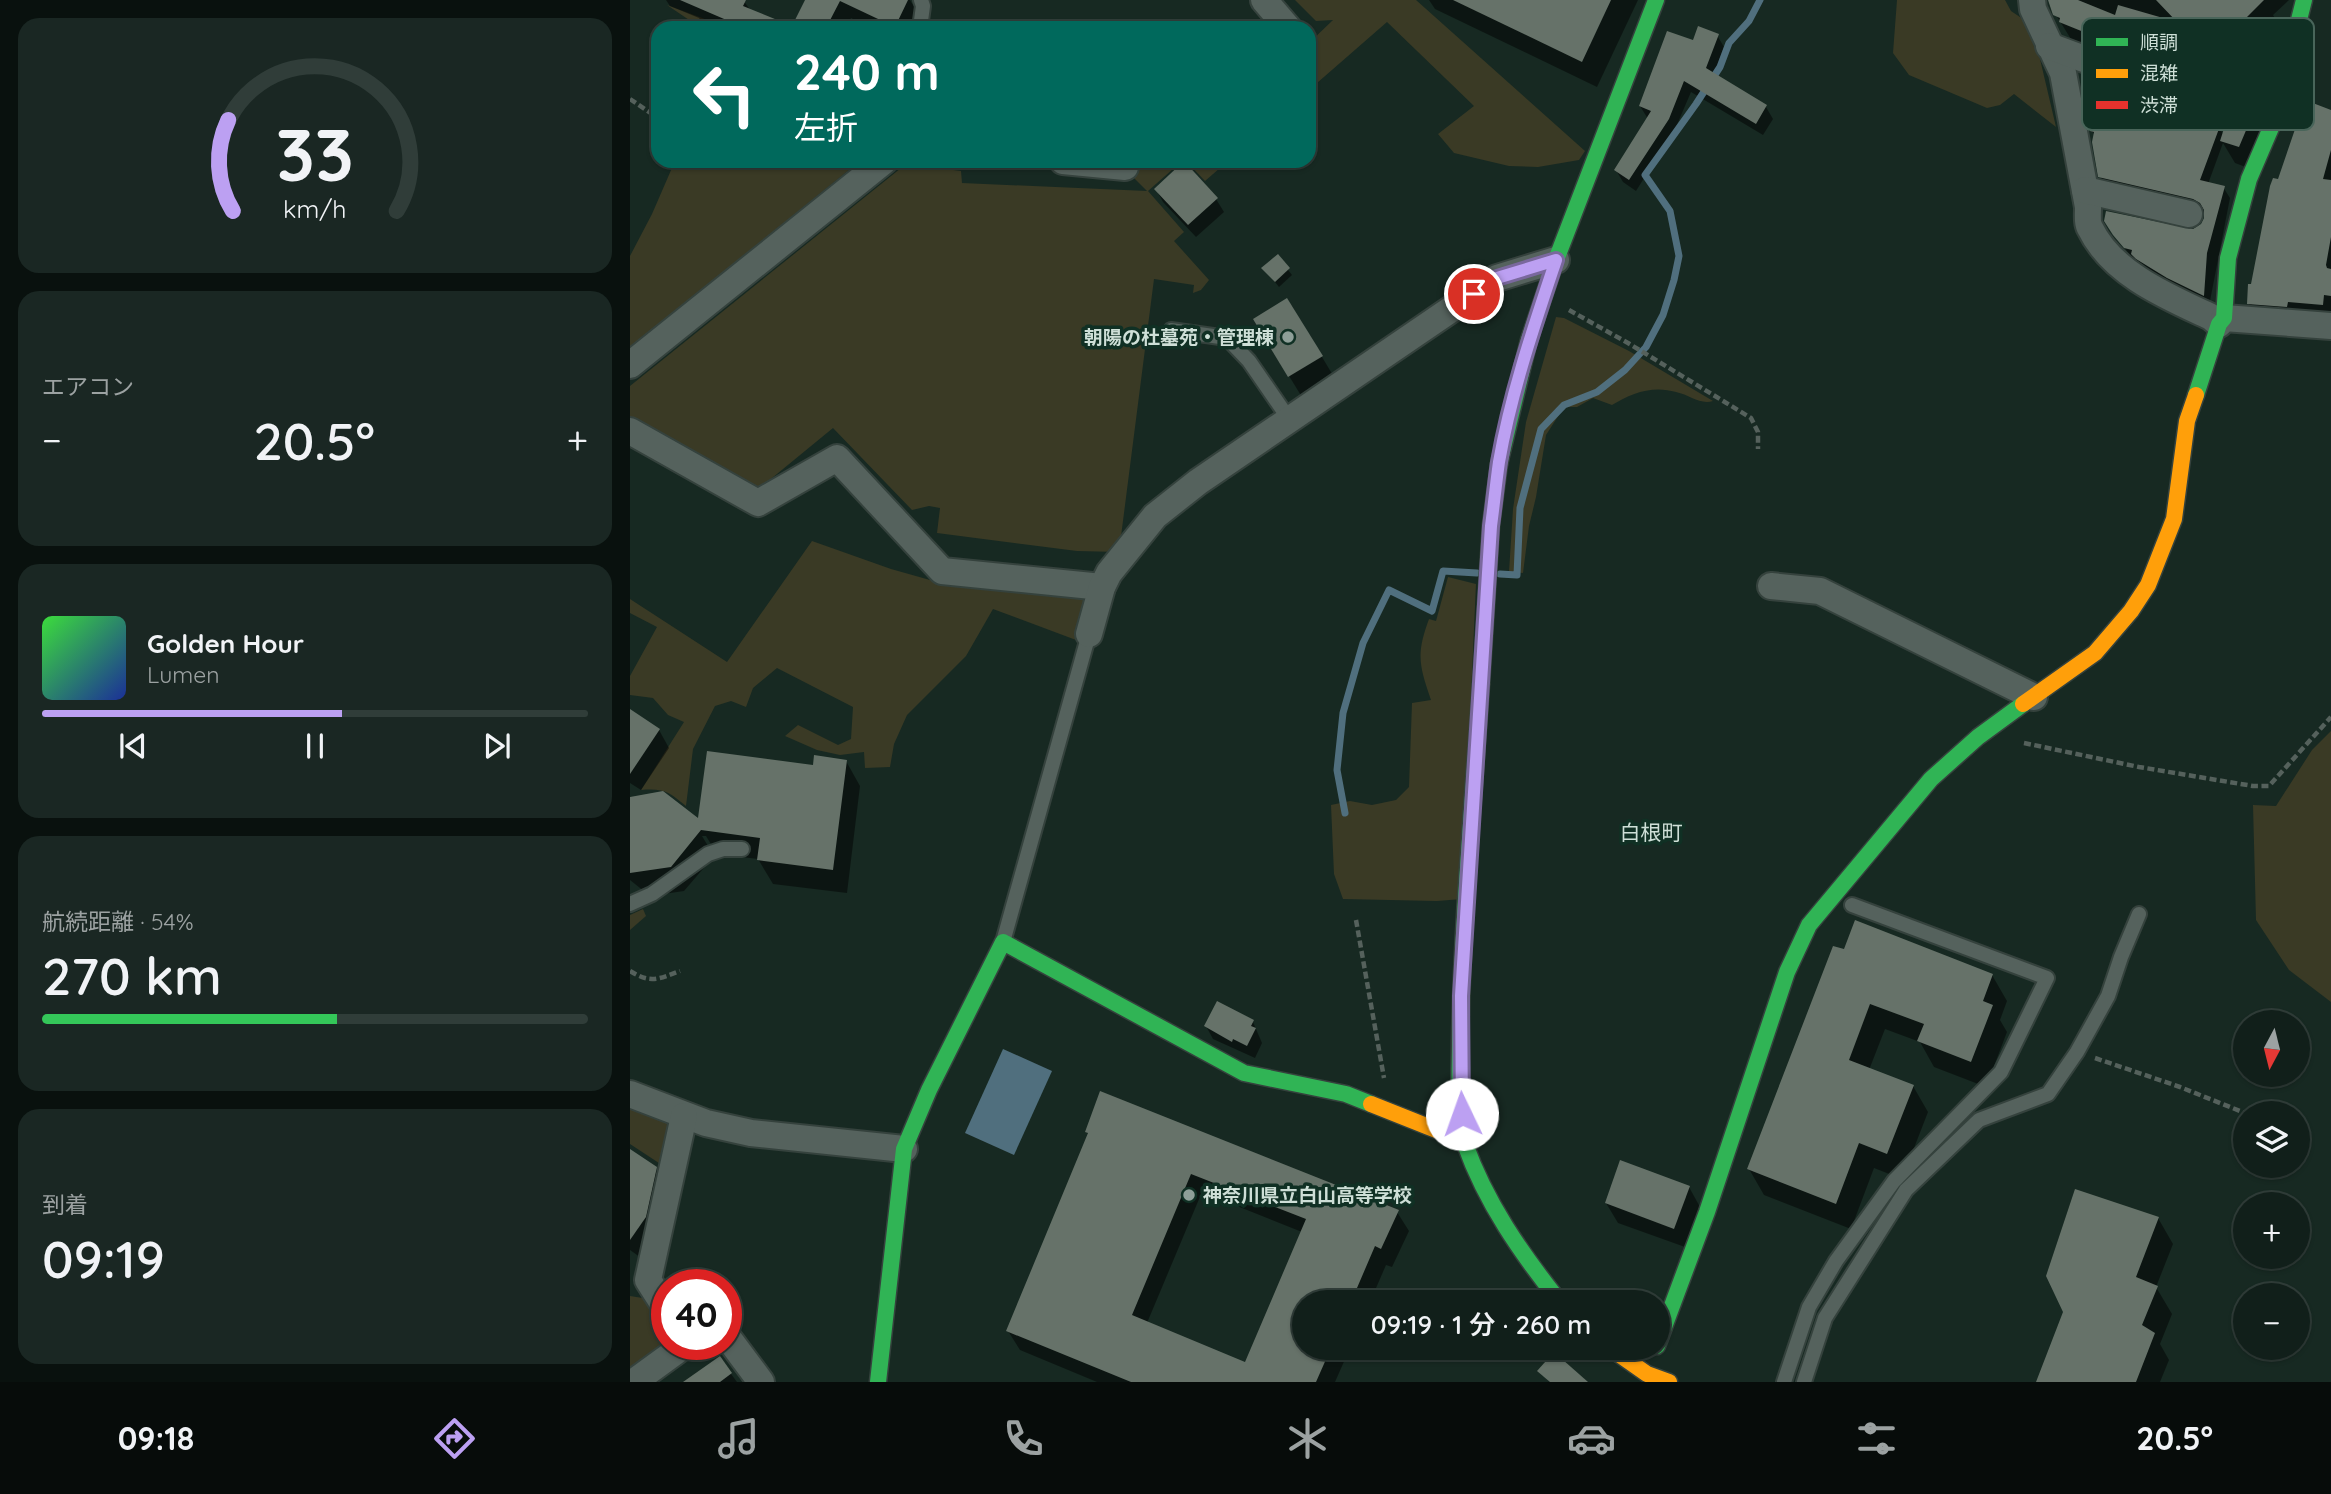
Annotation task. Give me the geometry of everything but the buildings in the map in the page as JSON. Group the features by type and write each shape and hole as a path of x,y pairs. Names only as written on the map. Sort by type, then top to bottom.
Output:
{"street":[{"path":"1264,0 1282,21"},
{"path":"1550,1290 1522,1254 1491,1203 1464,1140 1460,1087 1461,996 1491,526 1499,461 1513,397 1544,296 1657,0"},
{"path":"2032,0 2033,9 2063,73 2085,190 2089,227 2119,264 2135,278 2222,321 2331,326"},
{"path":"2299,18 2304,0"},
{"path":"2049,46 2082,58"},
{"path":"1670,1312 1707,1212 1787,972 1809,925 1931,779 1978,737 2095,653 2131,611 2148,585 2174,519 2187,421 2222,321 2228,258 2249,179 2270,130"},
{"path":"630,365 875,168"},
{"path":"2085,190 2189,214"},
{"path":"1089,634 1102,587 1109,573 1155,516 1198,482 1497,278 1556,260"},
{"path":"630,431 758,502 837,458 942,570 1102,587"},
{"path":"1771,586 1820,592 2034,696"},
{"path":"878,1382 904,1149 929,1090 1003,942 1244,1073 1346,1094 1464,1140"},
{"path":"630,1094 706,1124 751,1133 904,1149"},
{"path":"639,1281 684,1116"},
{"path":"742,1356 761,1382"},
{"path":"634,1382 664,1360"},
{"path":"1626,1360 1652,1379 1655,1360"}],"lane":[{"path":"921,0 921,21"},
{"path":"1171,330 1227,338 1249,361 1289,419"},
{"path":"1003,942 1089,634"},
{"path":"630,904 652,894 708,854 723,849 742,849"},
{"path":"1784,1382 1809,1307 1836,1261 1894,1181 2001,1072 2047,978 1853,905"},
{"path":"1804,1382 1825,1318 1906,1190 1979,1120 2048,1094 2077,1052 2108,996 2139,914"}],"path":[{"path":"630,99 651,113"},
{"path":"1544,296 1628,343 1751,418 1758,432 1758,449"},
{"path":"2017,742 2139,767 2253,786 2269,786 2331,717"},
{"path":"1356,920 1377,1045 1392,1113"},
{"path":"630,971 653,981 680,971"},
{"path":"2077,1052 2147,1074 2233,1108"}],"green space":[{"path":"1295,0 1416,0 1585,151 1579,160 1538,167 1509,166 1454,153 1438,134 1474,106 1387,22 1316,84 1316,36 1333,20 1316,21"},
{"path":"1897,0 2005,0 2011,11 2032,25 2056,127 2014,94 2000,105 1987,108 1909,75 1893,53"},
{"path":"667,5 710,21 691,21"},
{"path":"672,168 851,168 630,348 630,256"},
{"path":"901,168 961,171 962,183 1147,191 1131,175 1141,168 1174,168 1148,191 1184,232 1174,241 1209,280 1201,290 1193,293 1194,285 1154,279 1119,552 1077,551 937,533 940,508 929,506 912,510 833,428 760,488 630,416 630,386"},
{"path":"1193,168 1220,168 1205,181"},
{"path":"1556,317 1564,318 1629,351 1713,401 1704,402 1659,389 1635,394 1612,405 1593,398 1577,407 1564,407 1546,435 1523,573 1509,572 1513,509 1526,422"},
{"path":"812,541 930,580 1082,594 1089,606 1084,643 993,609 966,656 907,715 894,744 890,767 865,768 864,752 840,755 817,750 785,736 798,725 838,745 851,739 853,707 777,668 753,688 746,707 731,701 715,706 693,749 686,806 666,792 641,790 684,722 668,715 653,698 630,695 630,676 657,627 630,613 630,599 727,662"},
{"path":"1448,577 1476,584 1462,899 1343,899 1334,874 1331,805 1350,801 1372,805 1396,800 1409,787 1412,703 1431,700 1422,668 1422,642 1429,619 1436,621"},
{"path":"2331,731 2331,1002 2289,970 2256,920 2253,805 2276,806 2312,750"},
{"path":"643,909 646,916 630,930 630,915"},
{"path":"630,1098 674,1117 665,1167 630,1144"},
{"path":"630,1296 649,1299 651,1302 651,1359 630,1379"}],"water":[{"path":"1003,1049 1052,1071 1014,1155 965,1133"}],"waterway":[{"path":"1500,574 1517,575 1520,508 1541,429 1564,405 1597,392 1625,370 1646,347 1663,315 1679,256 1670,211 1645,175 1696,104 1720,67 1729,43 1749,21 1760,0"},
{"path":"1345,813 1337,770 1343,713 1363,643 1389,590 1432,611 1443,571 1477,573"}],"traffic: fast":[{"path":"1499,464 1529,340 1556,260 1656,0"},
{"path":"2299,18 2304,0"},
{"path":"2196,395 2219,324 2224,318 2228,258 2249,179 2270,130"},
{"path":"1481,684 1461,998 1459,1080 1462,1134 1494,1207 1518,1246 1551,1290"},
{"path":"1670,1311 1707,1212 1787,972 1809,925 1931,779 1978,737 2023,704"},
{"path":"878,1382 904,1149 929,1090 1003,942 1244,1073 1346,1094 1371,1104"}],"traffic: slow":[{"path":"2023,704 2095,653 2131,611 2148,585 2174,519 2187,421 2196,395"},
{"path":"1371,1104 1464,1141"},
{"path":"1627,1360 1647,1374 1669,1382"}],"traffic: jam":[{"path":"1481,684 1491,525 1499,464"}],"place":[{"name":"朝陽の杜墓苑・管理棟","path":"1288,337"},
{"name":"神奈川県立白山高等学校","path":"1189,1195"}],"district":[{"name":"白根町","path":"1651,833"}],"route":[{"path":"1462,1114 1461,996 1491,526 1499,461 1513,397 1556,260 1497,278 1474,294"}]}
